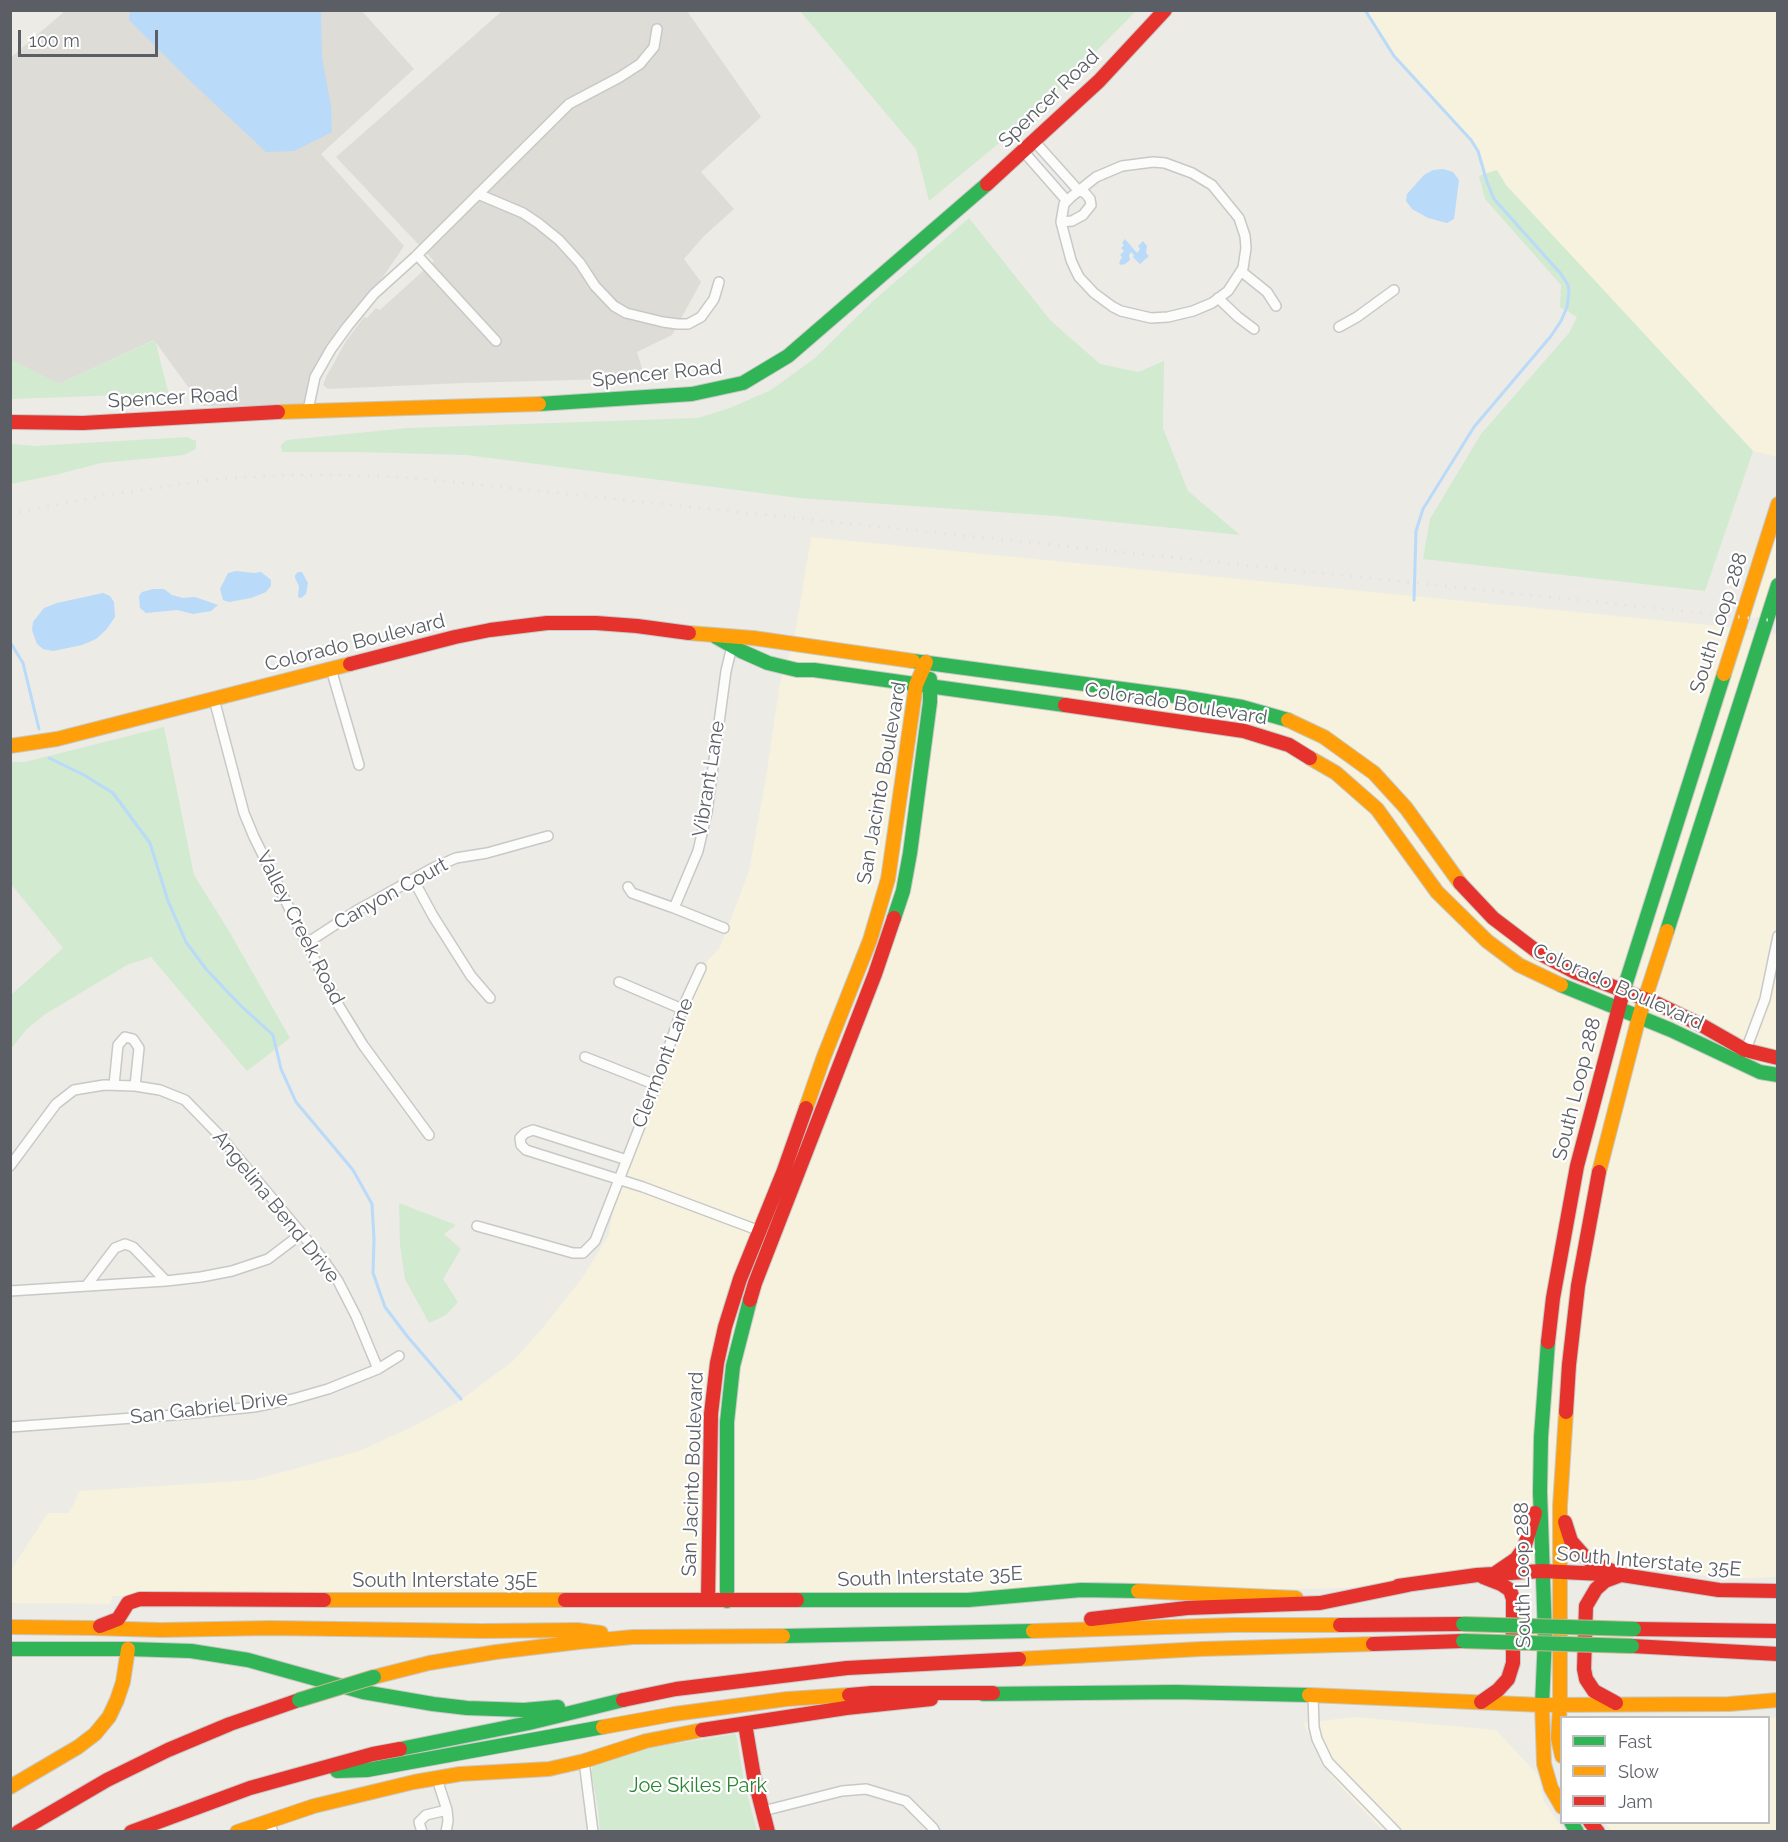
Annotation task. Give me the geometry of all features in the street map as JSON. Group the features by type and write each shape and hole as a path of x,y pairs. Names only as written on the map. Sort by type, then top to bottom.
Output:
{"main road":[{"name":"Spencer Road","path":"10,422 83,423 308,410 544,404 692,394 743,383 788,356 1024,152 1099,81 1165,10"},
{"name":"South Loop 288","path":"1560,1804 1551,1788 1544,1764 1542,1705 1545,1636 1540,1492 1541,1437 1546,1362 1555,1283 1577,1166 1618,1009 1778,504"},
{"name":"South Loop 288","path":"1560,1747 1558,1738 1560,1506 1569,1365 1578,1286 1601,1163 1639,1017 1778,585"},
{"name":"Colorado Boulevard","path":"10,746 57,739 455,637 547,623 638,626 714,636 753,638 1242,706 1291,721 1324,737 1374,774 1398,800 1427,836 1457,880 1483,909 1539,953 1575,972 1624,990 1703,1026 1745,1050 1778,1058"},
{"name":"Colorado Boulevard","path":"714,636 768,663 797,670 931,686 1216,726 1270,738 1301,751 1336,773 1358,791 1380,813 1437,892 1487,941 1519,965 1539,976 1671,1030 1742,1065 1760,1072 1778,1075"},
{"name":"San Jacinto Boulevard","path":"708,1600 711,1414 717,1363 725,1326 740,1279 783,1173 870,940 885,890 916,685 926,662"},
{"name":"San Jacinto Boulevard","path":"727,1601 727,1422 733,1366 755,1283 779,1226 891,930 903,891 931,686 926,662"},
{"path":"900,799 917,795"},
{"path":"900,799 915,810"},
{"path":"1380,813 1398,800"},
{"path":"1437,892 1448,896 1490,935 1504,939 1515,936"},
{"path":"836,1028 851,1033"},
{"path":"767,1214 779,1226"},
{"path":"760,1231 779,1226"},
{"path":"1555,1283 1578,1286"},
{"path":"1553,1298 1576,1302"},
{"path":"717,1363 733,1366"},
{"path":"1494,1574 1506,1568 1524,1548 1540,1492"},
{"path":"1560,1506 1571,1540 1584,1557 1623,1575"},
{"name":"South Interstate 35E","path":"92,1628 114,1622 124,1613 128,1603 140,1599 968,1600 1082,1590 1300,1598 1352,1594 1478,1575 1542,1571 1623,1575 1719,1590 1778,1591"},
{"path":"1478,1575 1510,1590 1513,1599 1513,1664 1508,1679 1498,1690 1480,1702"},
{"path":"1617,1704 1594,1691 1586,1679 1584,1669 1586,1606 1596,1589 1605,1581 1623,1575"},
{"path":"988,1631 1186,1608 1320,1603 1407,1585"},
{"path":"18,1832 107,1780 168,1750 230,1724 299,1700 429,1663 579,1642 633,1637 870,1635 1234,1625 1463,1624 1778,1631"},
{"path":"10,1628 577,1630 633,1637"},
{"path":"10,1640 57,1639 71,1628"},
{"path":"131,1832 250,1788 374,1754 529,1723 596,1705 676,1689 847,1668 1201,1649 1463,1641 1632,1646 1778,1654"},
{"path":"10,1649 191,1651 248,1660 363,1692 467,1708 525,1710 596,1705"},
{"path":"10,1787 78,1747 95,1734 110,1717 123,1682 128,1649"},
{"path":"306,1772 367,1770 674,1714 787,1699 872,1693 1313,1694 1542,1705 1728,1704 1778,1700"},
{"path":"237,1832 270,1826 371,1792 414,1782 460,1774 549,1769 584,1761 646,1741 698,1731 846,1708 993,1693"},
{"path":"746,1724 754,1777 768,1832"}],"street":[{"path":"308,410 315,377 336,342 374,294 417,255 569,104 640,64 654,47 657,29"},
{"path":"1035,142 1078,190 1090,199 1089,210 1072,221 1061,222"},
{"path":"1024,152 1067,201"},
{"path":"1165,163 1192,172 1219,192 1239,218 1246,248 1242,272 1218,298 1193,311 1168,317 1139,316 1113,307 1094,293 1079,277 1071,260 1061,222 1064,204 1078,190 1096,177 1134,164 1165,163"},
{"path":"478,194 523,213 559,240 580,263 595,286 614,306 626,314 663,322 688,324 701,317 714,299 719,282"},
{"path":"417,255 496,341"},
{"path":"1242,272 1267,292 1276,306"},
{"path":"1340,327 1394,290"},
{"path":"1218,298 1254,329"},
{"name":"Vibrant Lane","path":"674,908 698,850 707,813 726,669 732,646"},
{"path":"331,669 359,765"},
{"name":"Valley Creek Road","path":"214,699 244,813 254,837 339,1006 363,1045 429,1135"},
{"name":"Canyon Court","path":"307,943 356,911 433,868 456,858 487,853 548,836"},
{"path":"413,879 433,916 471,976 490,998"},
{"path":"628,887 632,893 724,928"},
{"path":"1742,1065 1745,1050 1765,999 1778,936"},
{"name":"Clermont Lane","path":"477,1226 573,1253 583,1253 595,1241 656,1085 682,1009 701,968"},
{"path":"619,982 682,1009"},
{"path":"114,1085 118,1045 125,1037 133,1039 139,1048 135,1086"},
{"path":"585,1057 656,1085"},
{"name":"Angelina Bend Drive","path":"10,1167 56,1104 74,1090 114,1085 135,1086 160,1090 185,1101 195,1108 220,1136 322,1258 338,1281 356,1316 378,1369"},
{"path":"627,1160 533,1130 520,1138 520,1145 526,1150 619,1179 760,1231"},
{"path":"10,1291 166,1281 232,1271 268,1259 301,1234"},
{"path":"87,1285 115,1248 125,1244 134,1247 166,1281"},
{"name":"San Gabriel Drive","path":"10,1427 254,1407 328,1389 378,1369 399,1356"},
{"path":"1313,1694 1314,1727 1317,1740 1328,1762 1396,1832"},
{"path":"584,1761 593,1832"},
{"path":"437,1779 447,1810 446,1832"},
{"path":"763,1811 842,1791 866,1789 906,1801 934,1832"},
{"path":"422,1832 419,1822 426,1815 447,1810"}],"shaded area":[{"path":"361,10 414,69 321,154 404,246 315,377 308,410 202,406 154,340 59,384 11,360 10,58 65,11"},
{"path":"502,11 687,11 761,117 701,172 734,209 704,236 684,259 701,282 672,335 637,352 645,378 328,389 323,385 326,377 346,341 364,317 367,318 376,308 380,310 434,261 336,157"},
{"path":"1365,11 1777,11 1777,457 1753,451 1506,185 1497,170 1484,174 1478,151 1471,140 1394,56"},
{"path":"1777,504 1777,621 1742,617"},
{"path":"811,537 1729,627 1777,634 1777,1577 1728,1579 1555,1558 1348,1588 1241,1590 1099,1581 982,1592 112,1596 111,1604 11,1603 11,1570 48,1513 69,1513 80,1491 253,1480 359,1451 412,1427 458,1402 513,1361 583,1277 609,1234 619,1179 701,968 720,947 749,871 780,682 794,640"},
{"path":"1355,1717 1496,1730 1538,1775 1544,1801 1564,1831 1383,1831 1331,1776 1303,1723"},
{"path":"1777,1717 1777,1831 1613,1831 1605,1824 1770,1824 1770,1718"}],"green space":[{"path":"800,11 1136,11 1033,115 929,201 916,149"},
{"path":"1497,170 1506,185 1753,451 1705,591 1423,559 1430,519 1481,434 1569,333 1577,317 1560,307 1561,285 1485,199 1479,176"},
{"path":"969,218 1050,320 1100,364 1138,372 1164,361 1163,428 1188,491 1240,535 1056,516 799,498 467,455 282,452 281,445 287,440 408,428 698,418 730,408 771,390 815,358 873,301"},
{"path":"155,340 169,395 11,399 11,360 59,384"},
{"path":"187,437 196,441 196,449 184,455 101,463 11,484 11,444 36,446"},
{"path":"164,727 194,875 290,1038 247,1071 151,957 127,965 44,1015 26,1030 11,1049 11,995 63,948 11,884 11,762 25,762"},
{"path":"399,1203 456,1225 444,1234 461,1249 443,1279 458,1302 446,1315 429,1323 405,1279 400,1245"},
{"name":"Joe Skiles Park","path":"736,1734 745,1786 757,1831 600,1831 591,1772 594,1763 649,1748"}],"water":[{"path":"130,10 321,11 322,58 331,106 332,132 294,151 266,152 129,20"},
{"path":"1443,169 1453,172 1459,180 1454,219 1447,223 1428,218 1412,209 1406,201 1407,194 1424,175 1433,170"},
{"path":"1125,239 1137,253 1140,249 1138,246 1143,241 1147,246 1146,253 1149,256 1140,264 1131,252 1130,260 1121,265 1120,255 1124,251 1121,248"},
{"path":"261,572 271,580 271,586 266,592 251,598 229,602 223,600 220,589 228,573"},
{"path":"298,572 302,572 308,583 306,594 301,598 298,597 299,586 295,578"},
{"path":"164,589 172,595 183,598 195,597 218,605 211,611 193,614 177,610 146,613 140,608 139,596 142,592"},
{"path":"103,593 110,596 114,602 115,617 96,639 82,645 53,651 43,649 37,644 32,630 33,622 44,608"}],"waterway":[{"path":"1365,10 1394,56 1471,140 1478,151 1494,199 1561,274 1568,285 1569,292 1567,307 1551,336 1474,427 1423,509 1416,531 1414,600"},
{"path":"10,642 23,663 39,729"},
{"path":"49,758 84,775 113,793 150,843 168,901 186,942 206,969 273,1035 281,1069 296,1102 353,1170 372,1204 373,1273 385,1307 461,1399"}],"railway":[{"path":"10,514 107,495 218,479 283,475 415,478 1778,621"}],"traffic: fast":[{"path":"539,404 692,394 743,383 788,356 987,184"},
{"path":"1667,931 1778,585"},
{"path":"716,637 768,663 797,670 814,670 1065,705"},
{"path":"913,661 1182,697 1242,707 1288,720"},
{"path":"1623,992 1724,674"},
{"path":"894,918 903,891 910,853 930,702 930,679"},
{"path":"1561,985 1671,1030 1760,1072 1778,1075"},
{"path":"727,1601 727,1422 733,1366 750,1300"},
{"path":"1542,1705 1545,1636 1540,1492 1541,1437 1548,1342"},
{"path":"797,1600 968,1600 1081,1590 1138,1591"},
{"path":"1463,1624 1634,1629"},
{"path":"783,1636 1033,1631"},
{"path":"1463,1641 1632,1646"},
{"path":"10,1649 128,1649"},
{"path":"128,1649 191,1651 248,1660 363,1692 433,1704 524,1710 558,1707"},
{"path":"299,1700 374,1677"},
{"path":"983,1694 1176,1692 1309,1695"},
{"path":"400,1749 529,1723 623,1700"},
{"path":"337,1771 367,1770 603,1727"},
{"path":"1572,1824 1577,1832"}],"traffic: slow":[{"path":"278,412 539,404"},
{"path":"1724,674 1778,504"},
{"path":"689,633 753,638 913,661"},
{"path":"806,1108 870,940 888,879 916,685 926,662"},
{"path":"10,746 57,739 350,664"},
{"path":"1288,720 1324,737 1374,773 1406,808 1460,883"},
{"path":"1310,758 1336,773 1377,809 1437,892 1487,941 1519,965 1561,985"},
{"path":"1599,1172 1639,1017 1667,931"},
{"path":"1560,1704 1560,1506 1566,1412"},
{"path":"1138,1591 1296,1598"},
{"path":"324,1600 565,1600"},
{"path":"1033,1631 1234,1625 1340,1625"},
{"path":"10,1627 92,1628"},
{"path":"92,1628 577,1630 601,1633"},
{"path":"374,1677 429,1663 579,1642 633,1637 783,1636"},
{"path":"1019,1659 1201,1649 1373,1644"},
{"path":"10,1787 78,1747 95,1734 109,1717 117,1700 123,1682 128,1649"},
{"path":"603,1727 674,1714 787,1699 849,1695"},
{"path":"1309,1695 1542,1705 1729,1704 1778,1700"},
{"path":"1560,1704 1558,1738 1560,1747"},
{"path":"1542,1705 1544,1764 1551,1788 1560,1804"},
{"path":"237,1832 314,1806 414,1782 460,1774 549,1769 584,1761 646,1741 702,1730"}],"traffic: jam":[{"path":"987,184 1099,81 1165,10"},
{"path":"10,422 83,423 278,412"},
{"path":"350,664 455,637 547,623 596,623 689,633"},
{"path":"1065,705 1244,731 1289,745 1310,758"},
{"path":"1460,883 1493,918 1539,953 1575,972 1658,1004 1745,1050 1778,1058"},
{"path":"750,1300 875,974 894,918"},
{"path":"1548,1342 1553,1298 1577,1166 1623,992"},
{"path":"708,1600 711,1414 717,1363 740,1279 783,1173 806,1108"},
{"path":"1566,1412 1578,1286 1599,1172"},
{"path":"1494,1574 1516,1559 1524,1548 1535,1513"},
{"path":"1565,1522 1571,1541 1585,1557 1595,1564 1622,1575"},
{"path":"1398,1586 1477,1575 1542,1571 1622,1575 1719,1590 1778,1591"},
{"path":"1616,1703 1594,1691 1586,1679 1584,1669 1586,1606 1596,1589 1605,1581 1621,1575"},
{"path":"1481,1702 1498,1690 1508,1679 1513,1663 1513,1599 1510,1590 1483,1577"},
{"path":"1091,1619 1187,1608 1320,1603 1408,1585"},
{"path":"100,1626 118,1619 128,1603 140,1599 324,1600"},
{"path":"565,1600 797,1600"},
{"path":"1340,1625 1463,1624"},
{"path":"1634,1629 1778,1631"},
{"path":"1373,1644 1463,1641"},
{"path":"1632,1646 1778,1654"},
{"path":"623,1700 676,1689 847,1668 1019,1659"},
{"path":"849,1695 993,1693"},
{"path":"702,1730 846,1708 931,1699"},
{"path":"18,1832 107,1780 168,1750 230,1724 299,1700"},
{"path":"745,1724 754,1777 768,1832"},
{"path":"131,1832 250,1788 373,1754 400,1749"},
{"path":"1592,1824 1598,1832"}]}
